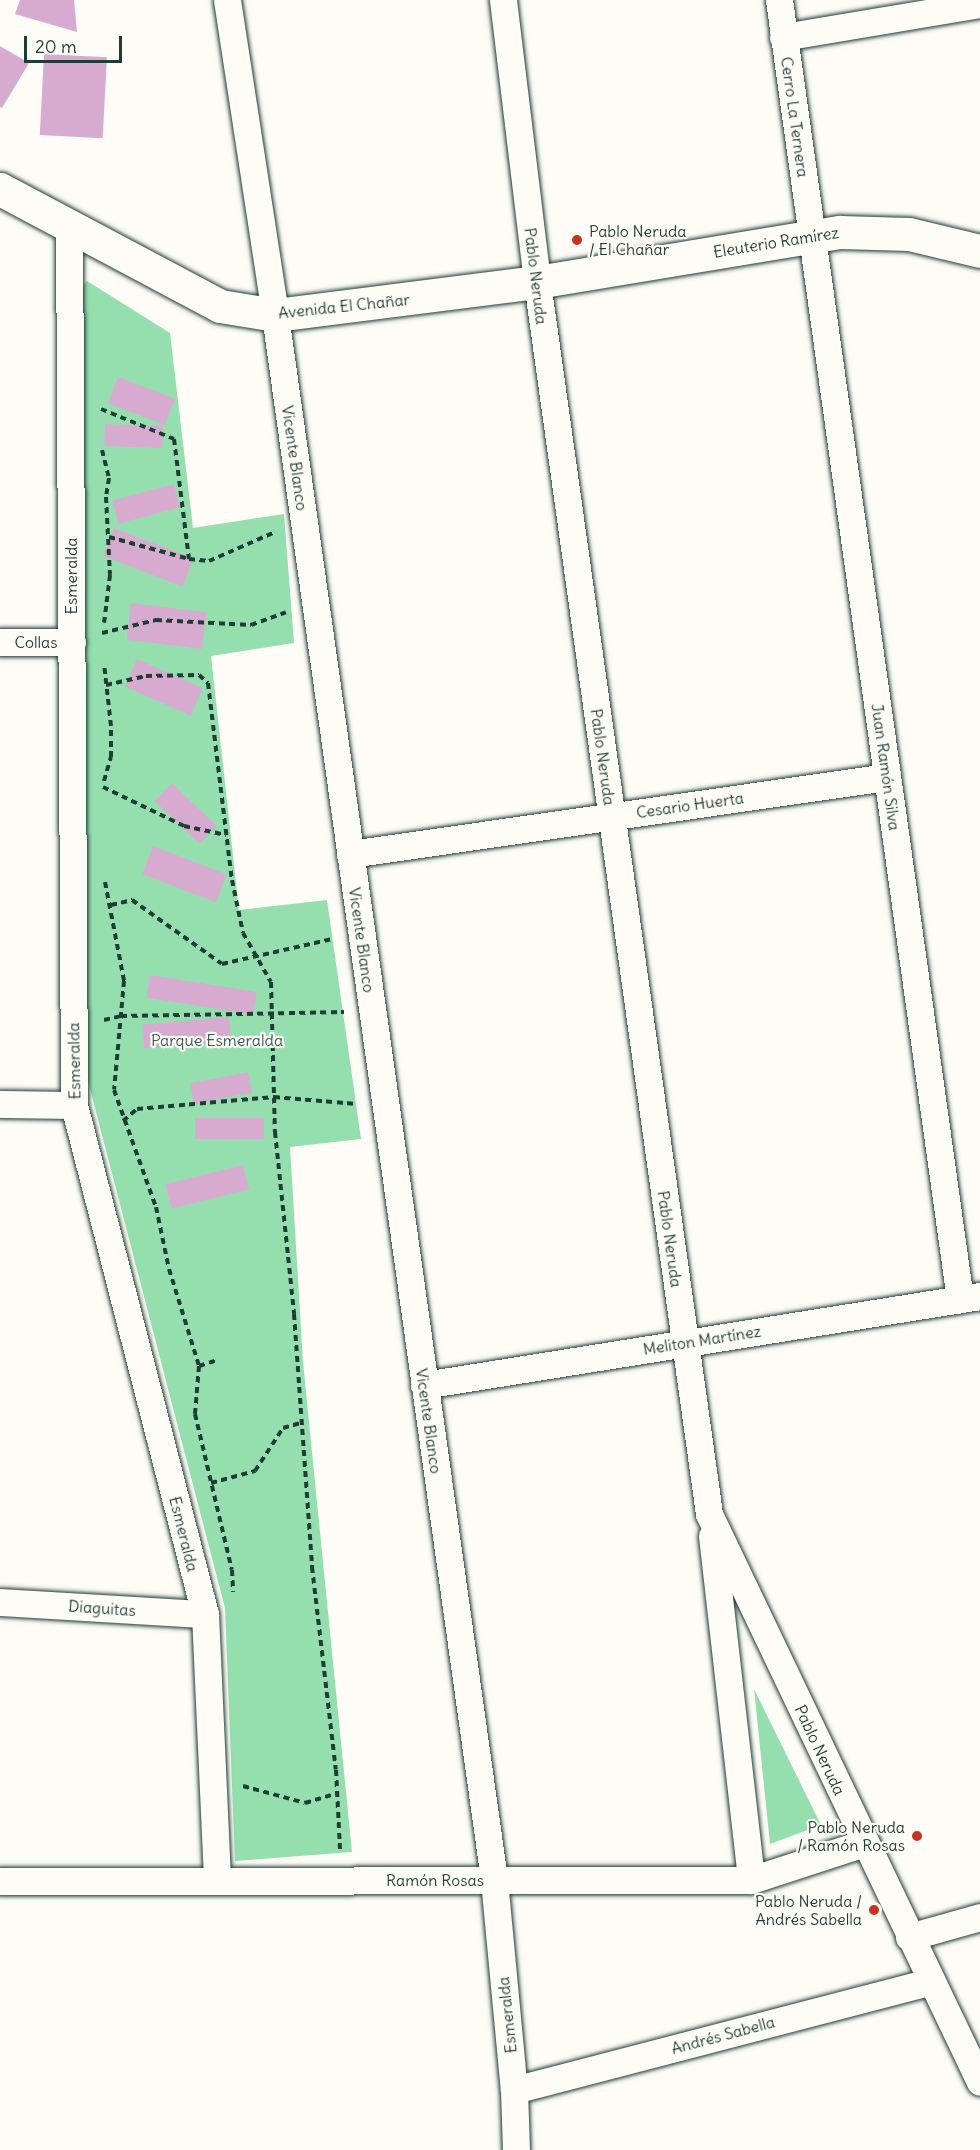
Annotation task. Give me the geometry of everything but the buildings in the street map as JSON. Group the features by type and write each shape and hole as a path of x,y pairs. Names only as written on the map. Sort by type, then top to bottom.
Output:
{"street":[{"name":"Vicente Blanco","path":"227,0 304,519 494,1880"},
{"name":"Pablo Neruda","path":"503,0 537,282 709,1514 751,1880"},
{"name":"Cerro La Ternera","path":"779,0 811,235"},
{"path":"783,37 980,4"},
{"name":"Avenida El Chañar","path":"0,189 220,306 275,315 537,282"},
{"name":"Esmeralda","path":"69,225 74,1105 205,1614 217,1881"},
{"name":"Eleuterio Ramírez","path":"537,282 811,235 875,231 909,234 979,249"},
{"name":"Juan Ramón Silva","path":"811,235 887,777 970,1298"},
{"name":"Collas","path":"0,642 72,642"},
{"name":"Cesario Huerta","path":"350,854 887,777"},
{"path":"0,1104 74,1105"},
{"name":"Meliton Martínez","path":"424,1385 970,1298"},
{"name":"Pablo Neruda","path":"709,1514 980,2082"},
{"name":"Diaguitas","path":"0,1602 205,1614"},
{"name":"Ramón Rosas","path":"0,1881 751,1880 864,1843"},
{"name":"Esmeralda","path":"494,1880 514,2090 516,2150"},
{"path":"909,1937 980,1917"},
{"name":"Andrés Sabella","path":"514,2090 931,1981"}],"path":[{"path":"98,419 101,400"},
{"path":"100,408 174,439 189,559"},
{"path":"99,442 109,478 110,574 102,633 103,644"},
{"path":"109,537 189,559 209,561 304,519"},
{"path":"102,633 156,620 251,625 315,600"},
{"path":"99,797 111,757 104,654"},
{"path":"106,685 146,676 188,675 199,675 207,683 226,835 243,933 271,982 274,1097 312,1568 338,1793 341,1881"},
{"path":"102,787 183,826 226,835"},
{"path":"103,876 111,905 124,981 114,1090 123,1122 156,1207 169,1269 199,1366 195,1414 232,1570 233,1604"},
{"path":"111,905 132,900 222,964 257,959 362,932"},
{"path":"74,1028 121,1016 271,1016 372,1011"},
{"path":"123,1122 136,1109 274,1097 386,1107"},
{"path":"199,1366 217,1360"},
{"path":"211,1483 255,1471 283,1428 301,1423"},
{"path":"238,1795 239,1784 304,1803 338,1793"}],"green space":[{"name":"Parque Esmeralda","path":"87,281 170,333 193,528 284,514 294,643 211,656 239,910 327,900 361,1139 290,1147 303,1362 352,1852 235,1861 225,1608 88,1081 80,359 81,287"},
{"path":"754,1689 821,1825 770,1844"}],"place":[{"name":"Pablo Neruda / El Chañar","path":"577,240"},
{"name":"Pablo Neruda / Ramón Rosas","path":"917,1836"},
{"name":"Pablo Neruda / Andrés Sabella","path":"874,1910"}]}
